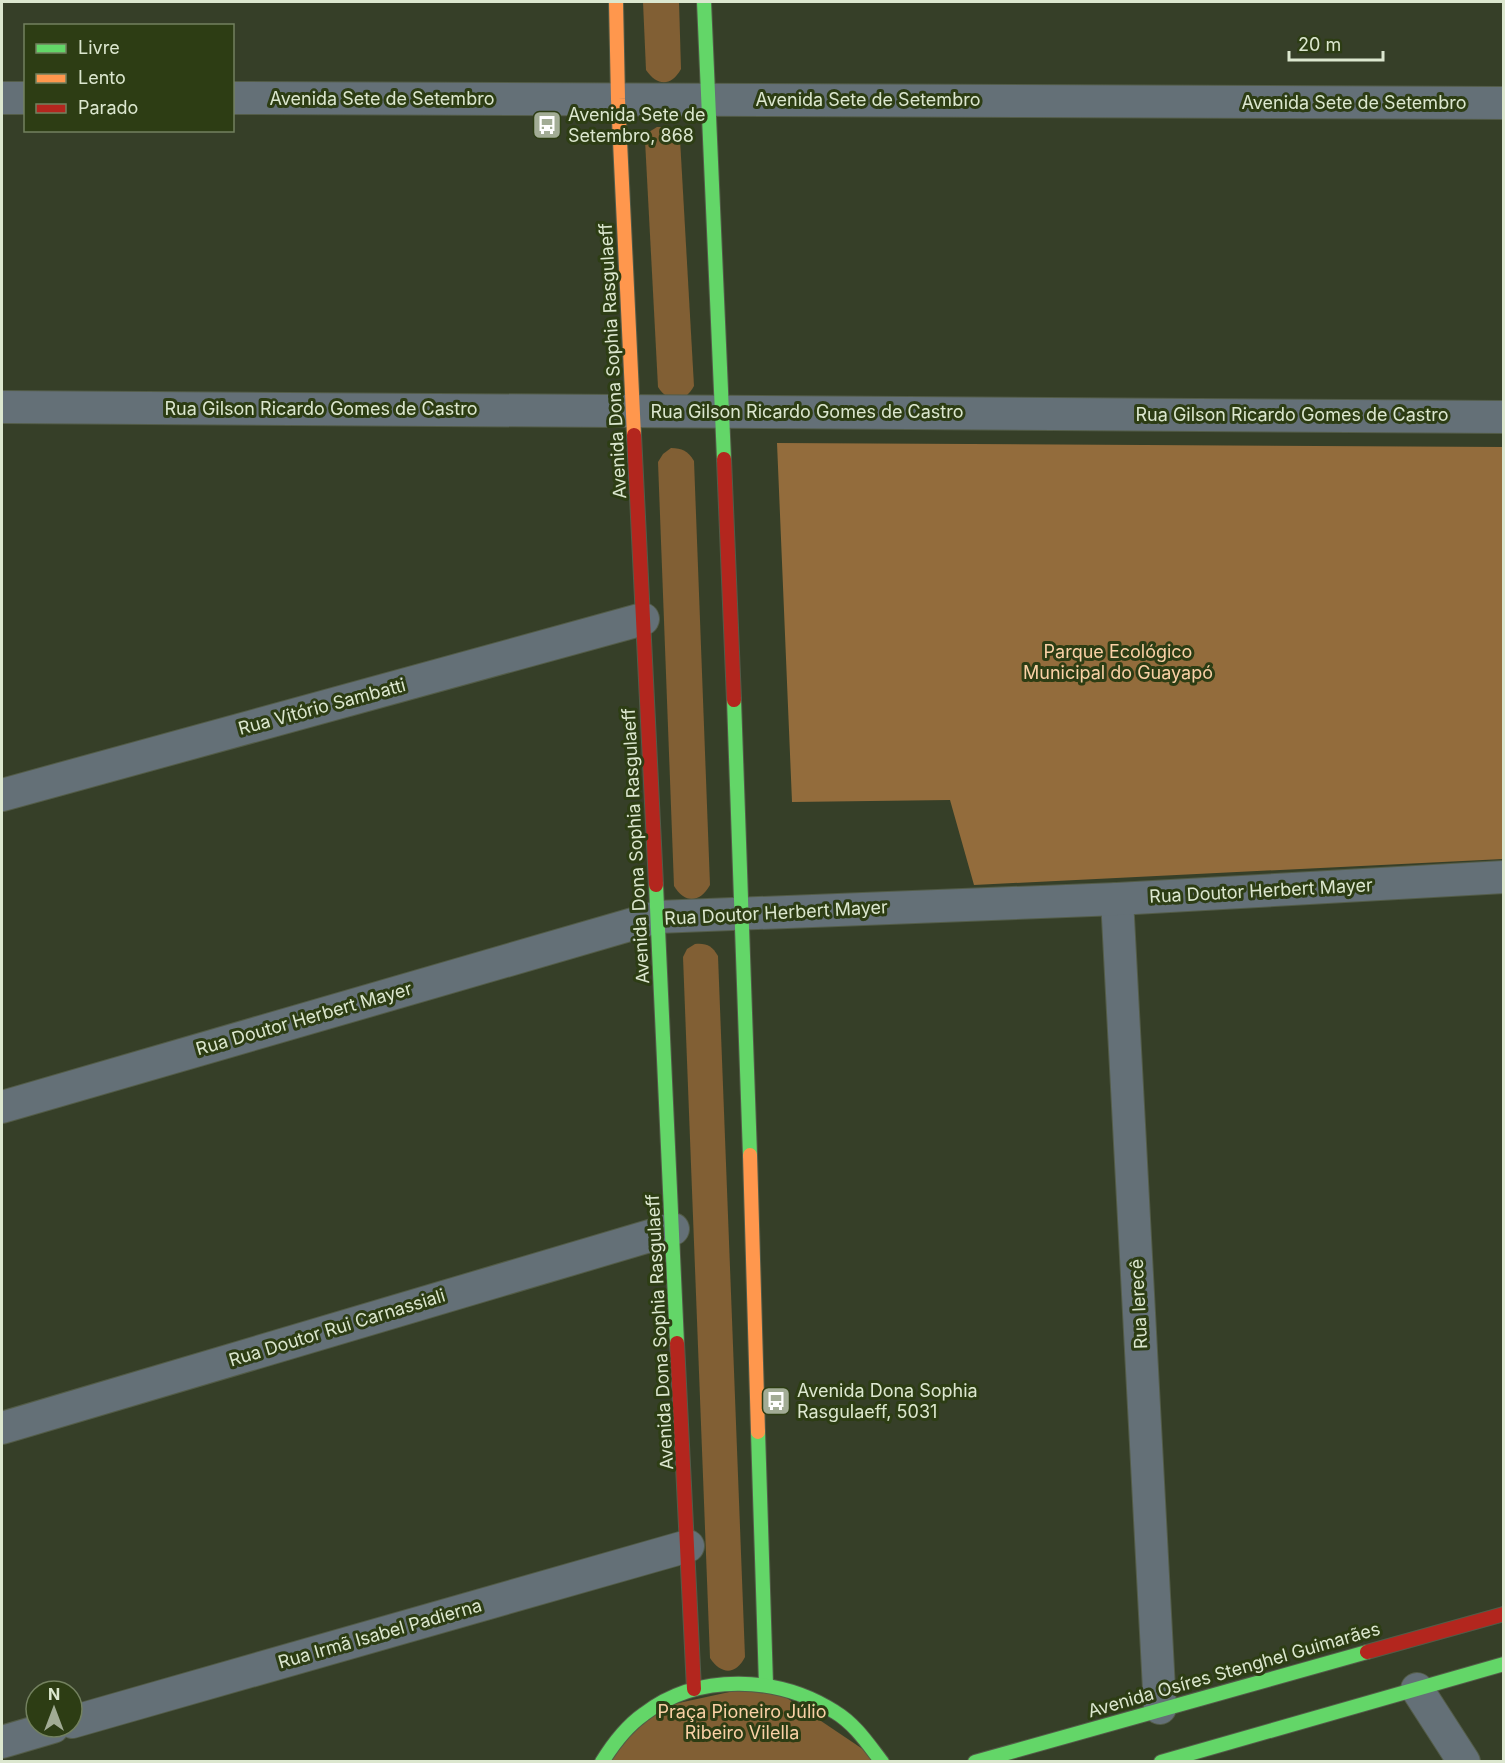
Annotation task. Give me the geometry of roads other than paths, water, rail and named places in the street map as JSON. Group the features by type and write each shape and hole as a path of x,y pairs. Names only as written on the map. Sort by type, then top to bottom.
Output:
{"street":[{"name":"Avenida Dona Sophia Rasgulaeff","path":"616,2 618,99 694,1689"},
{"path":"704,2 744,914 766,1684"},
{"path":"2,98 24,98"},
{"name":"Avenida Sete de Setembro","path":"234,98 1503,104"},
{"name":"Rua Gilson Ricardo Gomes de Castro","path":"2,407 1503,417"},
{"name":"Rua Vitório Sambatti","path":"2,795 643,619"},
{"name":"Rua Doutor Herbert Mayer","path":"2,1107 657,917 1117,899 1503,877"},
{"name":"Rua Ierecê","path":"1117,899 1160,1708"},
{"name":"Rua Doutor Rui Carnassiali","path":"2,1428 673,1228"},
{"name":"Rua Irmã Isabel Padierna","path":"84,1719 688,1546"},
{"name":"Avenida Osíres Stenghel Guimarães","path":"975,1761 1503,1614"},
{"path":"1161,1761 1503,1664"},
{"path":"602,1761 614,1741 651,1709 694,1689 730,1683 766,1684 807,1696 844,1717 874,1748 882,1761"},
{"path":"1418,1689 1464,1761"},
{"path":"2,1742 24,1736"}],"place":[{"name":"Avenida Sete de Setembro, 868","path":"547,125"},
{"name":"Avenida Dona Sophia Rasgulaeff, 5031","path":"776,1401"}],"park label":[{"name":"Parque Ecológico Municipal do Guayapó","path":"1118,662"},
{"name":"Praça Pioneiro Júlio Ribeiro Vilella","path":"742,1722"}]}
